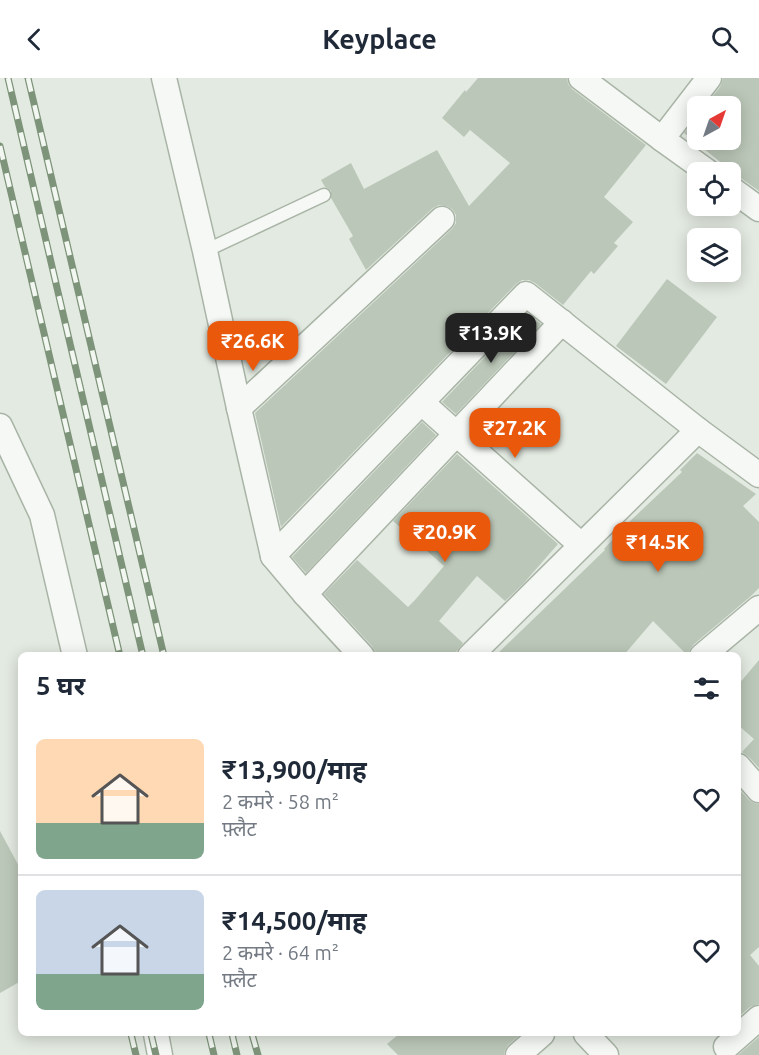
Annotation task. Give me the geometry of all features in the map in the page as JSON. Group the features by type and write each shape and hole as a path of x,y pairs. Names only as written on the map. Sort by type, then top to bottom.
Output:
{"street":[{"path":"164,78 273,556 358,652"},
{"path":"581,78 694,162"},
{"path":"662,139 709,78"},
{"path":"741,196 759,209"},
{"path":"239,408 442,219"},
{"path":"273,556 526,294 698,430 759,475"},
{"path":"305,594 562,322"},
{"path":"422,403 581,546"},
{"path":"0,426 42,515 74,652"},
{"path":"474,652 698,430"},
{"path":"707,652 759,608"},
{"path":"741,769 759,790"},
{"path":"741,1032 759,1018"},
{"path":"156,1036 160,1055"},
{"path":"518,1055 540,1036"},
{"path":"588,1036 606,1055"}],"lane":[{"path":"205,251 324,195"}],"building":[{"path":"478,78 567,78 572,89 646,145 604,197 633,222 614,243 618,246 594,274 591,271 563,305 529,280 522,280 516,284 281,527 255,413 456,223 456,215 452,209 439,205 433,208 366,270 349,239 353,236 331,198 331,191 321,180 351,163 364,189 437,150 469,206 510,163 470,130 464,137 442,118"},
{"path":"723,78 759,78 759,191 741,178 741,162 720,162 705,150 741,150 741,96 713,96"},
{"path":"667,279 717,317 666,384 616,346"},
{"path":"527,313 541,324 456,414 442,402"},
{"path":"422,422 436,435 306,573 292,557"},
{"path":"697,453 756,494 743,506 759,522 759,588 693,645 689,652 684,652 653,621 626,652 499,652 605,550 627,524 682,472 680,470"},
{"path":"457,454 558,544 505,601 477,576 439,621 463,643 456,652 376,652 324,594 357,560 408,607 415,600 444,566 393,521"},
{"path":"759,660 759,768 742,752 754,739 741,728 741,681"},
{"path":"741,791 749,800 759,804 759,947 750,955 759,966 759,1004 750,1007 741,1014"},
{"path":"0,831 18,864 18,983 0,993"},
{"path":"397,1036 519,1036 508,1045 504,1055 398,1055 387,1044"},
{"path":"759,1037 759,1055 738,1055"}],"railway":[{"path":"8,78 142,652"},
{"path":"28,78 163,652"},
{"path":"0,146 119,652"},
{"path":"131,1036 136,1055"},
{"path":"151,1036 156,1055"},
{"path":"209,1036 214,1055"},
{"path":"232,1036 237,1055"},
{"path":"253,1036 258,1055"}]}
